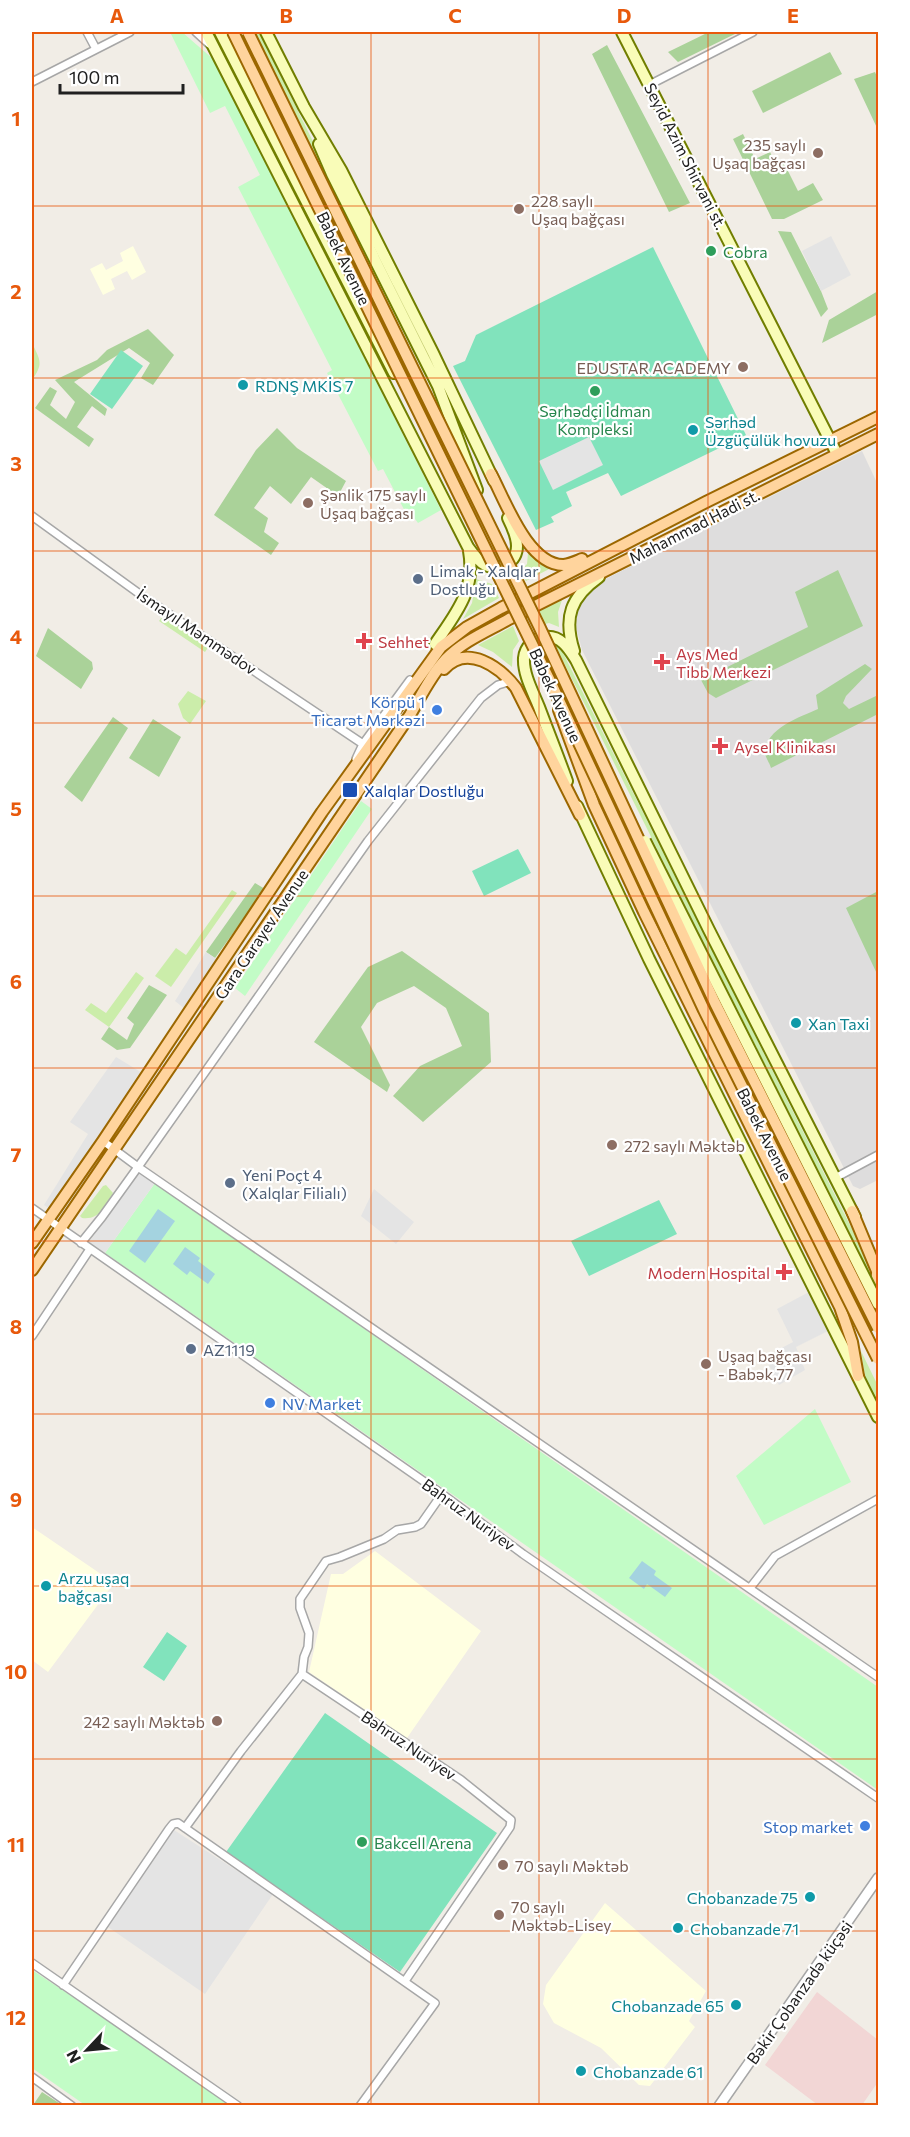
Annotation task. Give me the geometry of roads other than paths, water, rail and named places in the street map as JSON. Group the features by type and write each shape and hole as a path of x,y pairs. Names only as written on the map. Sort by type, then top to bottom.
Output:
{"main road":[{"name":"Babek Avenue","path":"206,32 468,547"},
{"path":"220,32 341,272 475,527"},
{"name":"Babek Avenue","path":"233,32 550,681 704,1010 879,1359"},
{"name":"Babek Avenue","path":"248,32 592,736 716,1003 879,1328"},
{"path":"267,32 304,107 332,174 438,386 488,521"},
{"name":"Seyid Azim Shirvani st.","path":"622,32 837,454"},
{"path":"304,107 341,170 491,474 526,539 539,554 552,562 566,565 582,559"},
{"name":"Mahammad Hadi st.","path":"501,608 706,502 879,417"},
{"name":"Mahammad Hadi st.","path":"509,619 879,434"},
{"path":"468,547 482,563 493,567 506,565 516,555 514,532 491,474"},
{"path":"435,644 455,628 479,614 582,559 677,512 706,502"},
{"path":"390,717 410,680 459,607 467,591 471,571 468,547"},
{"path":"576,660 569,636 573,605 580,593 616,565"},
{"name":"Gara Garayev Avenue","path":"32,1243 103,1141 316,821 441,647 468,627 501,608"},
{"name":"Gara Garayev Avenue","path":"32,1270 410,715 438,668 447,658 471,640 509,619"},
{"name":"Babek Avenue","path":"879,1261 706,924 576,660 560,640 547,636 533,642 525,652 524,659 529,682 580,815 710,1082 879,1417"},
{"path":"410,715 446,667 458,659 471,657 487,662 511,681 580,815"},
{"path":"550,681 594,805 715,1055 830,1284 849,1332 858,1376"},
{"path":"592,736 879,1304"},
{"path":"830,1284 841,1297 853,1300 861,1299 869,1294 877,1281 877,1271 852,1211"}],"street":[{"path":"87,32 96,49"},
{"path":"32,82 130,32"},
{"path":"196,32 215,50"},
{"path":"649,85 753,32"},
{"name":"İsmayıl Məmmədov","path":"32,516 148,600 363,744"},
{"path":"349,775 363,744 410,680"},
{"path":"81,1243 138,1167 368,841 481,698 498,685 511,681"},
{"path":"103,1141 879,1677"},
{"path":"835,1178 879,1155"},
{"path":"32,1208 62,1229"},
{"name":"Bahruz Nuriyev","path":"62,1229 442,1494 523,1554 879,1798"},
{"path":"32,1336 90,1249"},
{"path":"184,1828 302,1674 309,1633 300,1608 300,1599 326,1561 384,1539 397,1530 421,1524 442,1494"},
{"path":"750,1588 775,1556 879,1499"},
{"name":"Bəhruz Nuriyev","path":"302,1674 460,1780 511,1820 510,1827 405,1981"},
{"path":"63,1986 169,1829 173,1824 178,1823 435,2003 360,2106"},
{"name":"Bəkir Çobanzadə küçəsi","path":"719,2106 879,1878"},
{"path":"32,1963 238,2106"},
{"path":"32,2078 72,2106"}],"water":[{"path":"158,1209 175,1221 145,1263 129,1251"},
{"path":"185,1247 200,1258 198,1261 215,1274 208,1284 190,1271 187,1275 173,1264"},
{"path":"642,1561 656,1571 654,1575 672,1588 665,1597 647,1584 644,1589 629,1578"}],"place":[{"name":"235 saylı Uşaq bağçası","path":"818,153"},
{"name":"228 saylı Uşaq bağçası","path":"519,209"},
{"name":"Cobra","path":"711,251"},
{"name":"EDUSTAR ACADEMY","path":"743,367"},
{"name":"RDNŞ MKİS 7","path":"243,385"},
{"name":"Sərhədçi İdman Kompleksi","path":"595,391"},
{"name":"Sərhəd Üzgüçülük hovuzu","path":"693,430"},
{"name":"Şənlik 175 saylı Uşaq bağçası","path":"308,503"},
{"name":"Limak - Xalqlar Dostluğu","path":"418,579"},
{"name":"Sehhet","path":"364,641"},
{"name":"Ays Med Tibb Merkezi","path":"662,662"},
{"name":"Körpü 1 Ticarət Mərkəzi","path":"437,710"},
{"name":"Aysel Klinikası","path":"720,746"},
{"name":"Xalqlar Dostluğu","path":"350,790"},
{"name":"Xan Taxi","path":"796,1023"},
{"name":"272 saylı Məktəb","path":"612,1145"},
{"name":"Yeni Poçt 4 (Xalqlar Filialı)","path":"230,1183"},
{"name":"Modern Hospital","path":"784,1272"},
{"name":"AZ1119","path":"191,1349"},
{"name":"Uşaq bağçası - Babək,77","path":"706,1364"},
{"name":"NV Market","path":"270,1403"},
{"name":"Arzu uşaq bağçası","path":"46,1586"},
{"name":"242 saylı Məktəb","path":"217,1721"},
{"name":"Stop market","path":"865,1826"},
{"name":"Bakcell Arena","path":"362,1842"},
{"name":"70 saylı Məktəb","path":"503,1865"},
{"name":"Chobanzade 75","path":"810,1897"},
{"name":"70 saylı Məktəb-Lisey","path":"499,1915"},
{"name":"Chobanzade 71","path":"678,1928"},
{"name":"Chobanzade 65","path":"736,2005"},
{"name":"Chobanzade 61","path":"581,2071"}]}
